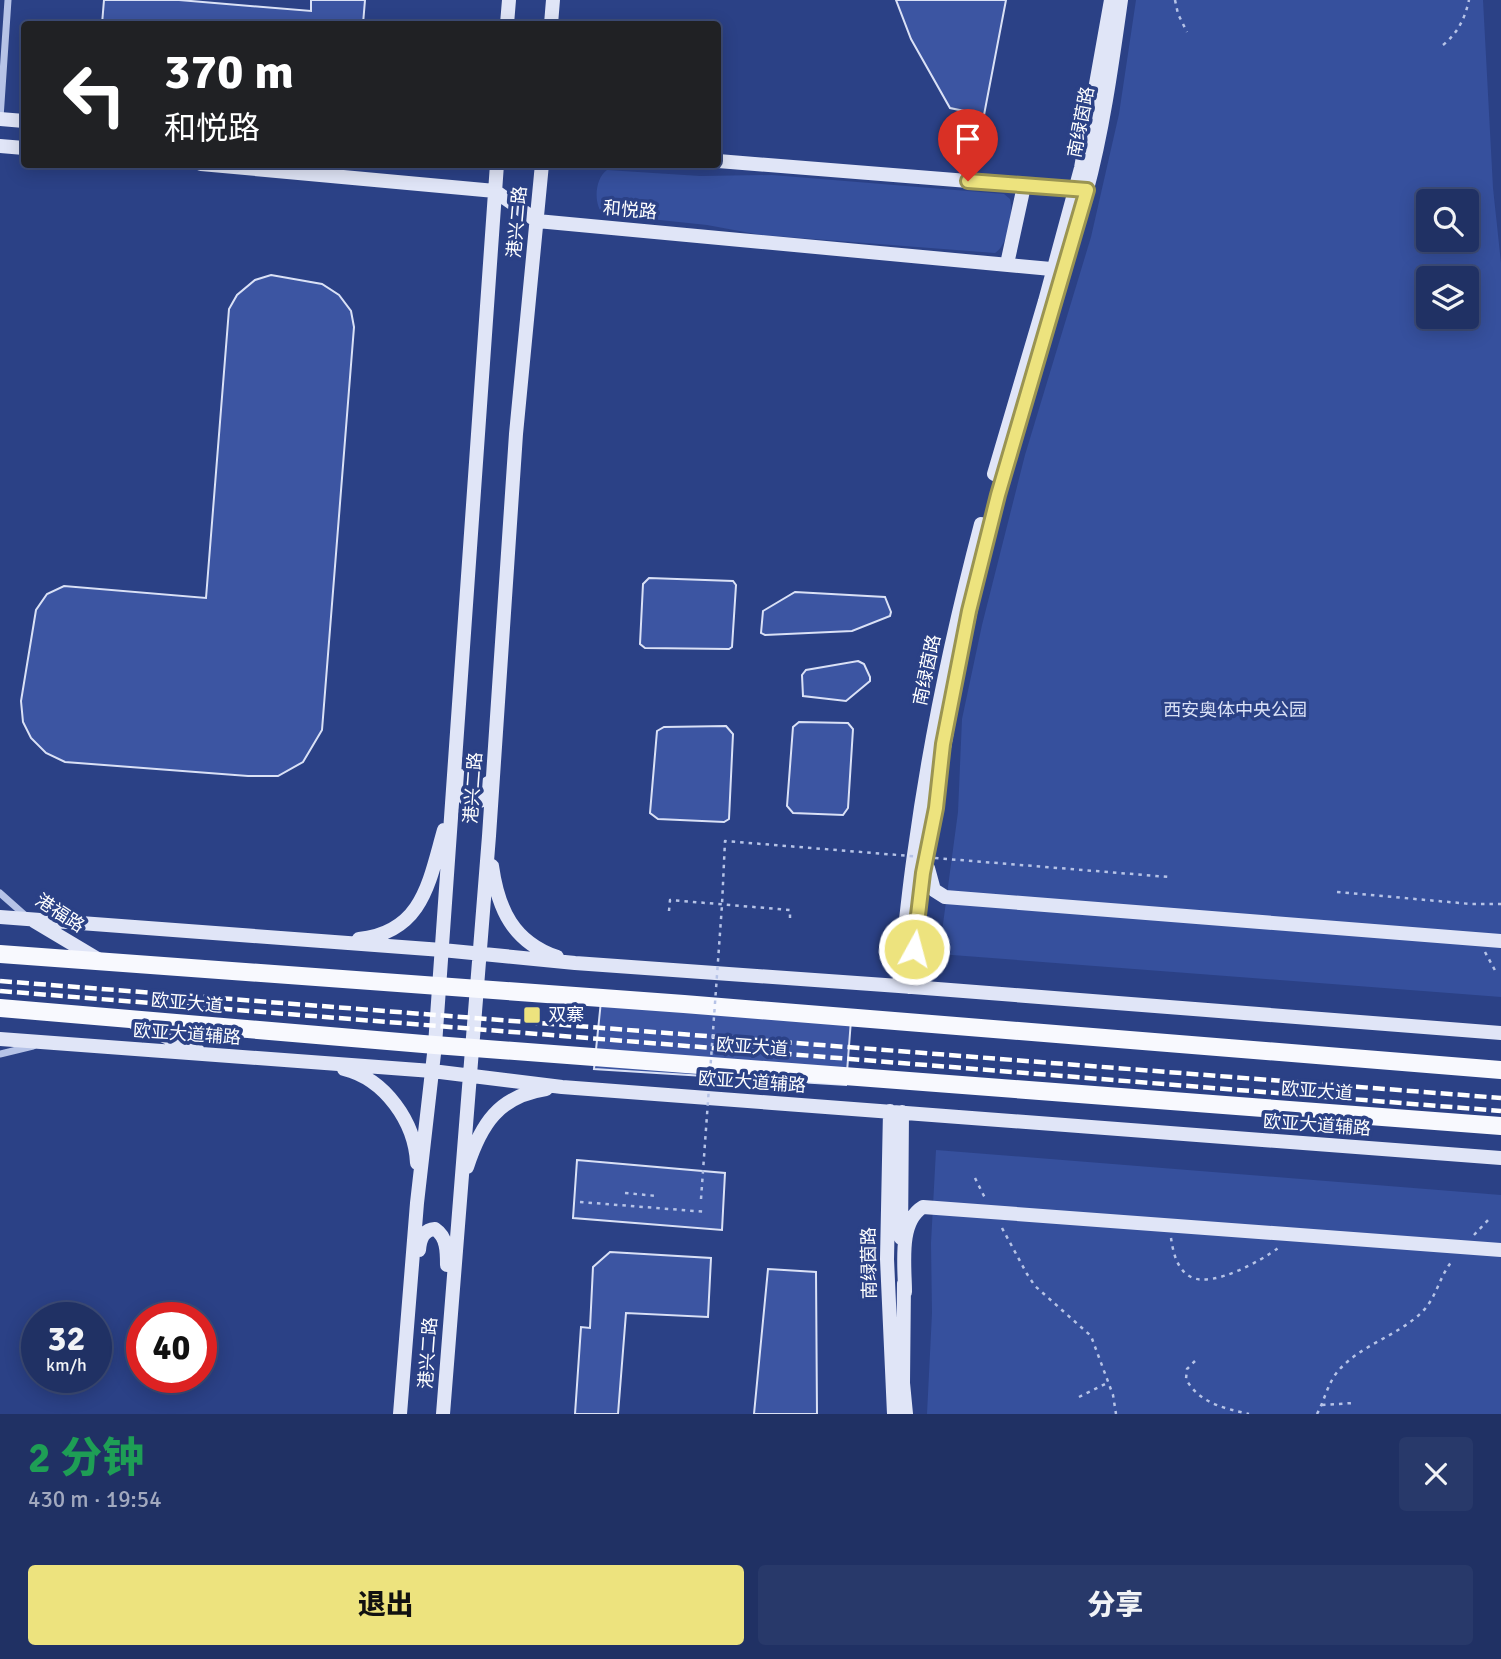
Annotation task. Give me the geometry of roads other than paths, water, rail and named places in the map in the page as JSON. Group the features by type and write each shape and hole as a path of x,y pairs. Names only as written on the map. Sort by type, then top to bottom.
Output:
{"main road":[{"name":"欧亚大道","path":"0,954 1501,1070"},
{"name":"欧亚大道","path":"0,1008 435,1045 1501,1126"}],"street":[{"path":"8,0 0,118 21,121"},
{"path":"507,21 509,0"},
{"path":"551,21 552,0"},
{"name":"南绿茵路","path":"1081,190 1111,0"},
{"name":"南绿茵路","path":"904,986 943,744 969,611 1107,94 1121,0"},
{"path":"0,146 21,148"},
{"path":"721,161 1081,190"},
{"path":"245,168 495,191 537,221"},
{"name":"港兴二路","path":"400,1414 417,1203 435,1045 497,168"},
{"name":"港兴二路","path":"443,1414 489,836 516,434 541,168"},
{"path":"1007,264 1024,186"},
{"name":"和悦路","path":"537,221 1059,270"},
{"name":"南绿茵路","path":"904,986 922,802 955,629 1004,437 1059,270"},
{"path":"457,722 462,795 465,800 475,803 480,800 487,789 493,764"},
{"path":"330,942 363,939 386,933 402,925 415,909 427,886 453,794"},
{"path":"489,836 498,900 511,924 531,944 575,963"},
{"path":"930,837 928,869 931,883 939,895 945,897 1501,941"},
{"name":"港福路","path":"0,893 31,919 102,962"},
{"path":"0,917 1501,1033"},
{"path":"125,1018 206,1055"},
{"name":"欧亚大道辅路","path":"0,1040 432,1071 562,1087 1501,1158"},
{"path":"0,1054 50,1043"},
{"path":"316,1063 352,1071 388,1094 410,1131 417,1153 417,1203"},
{"path":"458,1206 471,1156 487,1122 499,1108 532,1091 562,1087"},
{"name":"南绿茵路","path":"896,1112 905,1292 905,1414"},
{"name":"南绿茵路","path":"894,1414 887,1259 896,1112"},
{"path":"905,1292 908,1228 917,1211 923,1207 1501,1250"},
{"path":"408,1312 423,1236 427,1231 435,1229 443,1236 447,1249 449,1329"}],"railway":[{"path":"0,981 1501,1098"},
{"path":"0,991 1501,1111"}],"place":[{"name":"双寨","path":"532,1015"}],"park label":[{"name":"西安奥体中央公园","path":"1235,710"}]}
